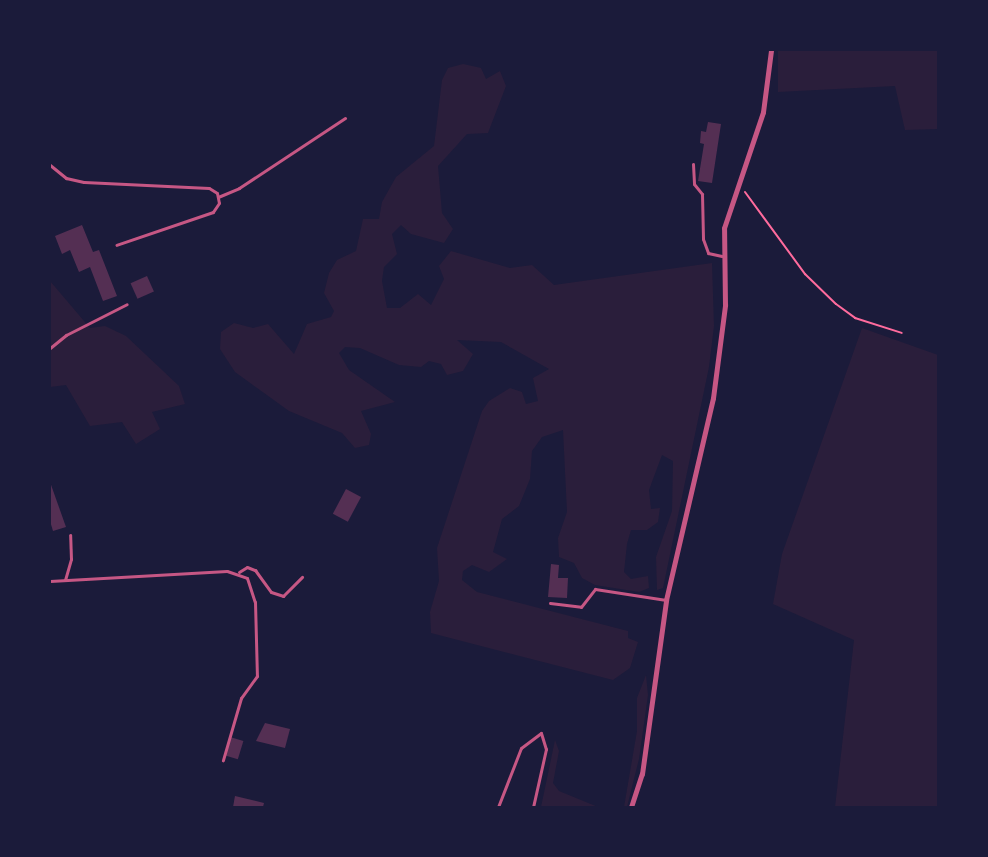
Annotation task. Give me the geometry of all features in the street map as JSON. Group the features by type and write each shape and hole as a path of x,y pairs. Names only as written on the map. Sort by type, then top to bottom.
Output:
{"street":[{"path":"631,807 642,774 666,600 713,398 725,305 722,256 724,228 763,112 771,50"}],"lane":[{"path":"218,196 239,188 345,118"},
{"path":"693,164 694,184 702,194 703,239 708,253 722,256"},
{"path":"50,165 75,181 209,188 218,196"},
{"path":"116,245 204,217 217,208 218,196"},
{"path":"50,348 66,334 127,304"},
{"path":"65,580 71,559 70,536"},
{"path":"50,581 239,572 247,567 255,570 271,592 283,596 302,577"},
{"path":"223,760 241,698 257,676 255,602 247,578 239,572"},
{"path":"550,603 581,607 595,589 666,600"},
{"path":"498,807 521,748 541,733 546,749 533,807"}],"path":[{"path":"738,185 753,198 805,274 836,304 855,318 902,334"}],"shaded area":[{"path":"778,50 938,50 938,129 905,130 895,86 778,92"},
{"path":"463,64 481,68 486,79 500,71 506,86 488,133 467,134 438,166 442,213 453,229 444,243 411,234 401,225 392,234 397,254 384,267 382,281 387,308 400,308 418,294 431,305 444,279 439,266 451,251 510,268 532,265 554,285 712,263 714,326 709,367 663,588 657,590 656,557 672,511 673,461 662,455 649,490 651,509 660,508 658,522 647,530 631,530 627,544 624,572 631,579 648,576 649,588 639,592 595,585 582,578 574,563 559,557 558,538 567,512 563,430 542,437 532,451 530,479 519,506 502,519 493,552 507,559 489,572 472,565 463,571 462,580 477,592 628,631 628,638 638,642 630,668 613,680 431,633 430,612 439,581 437,548 482,411 489,401 510,388 522,392 526,404 538,401 533,378 549,369 501,342 457,340 473,354 463,371 447,375 441,364 429,361 421,367 399,365 360,348 345,347 339,353 349,370 395,402 361,411 371,434 369,445 355,448 342,433 289,411 235,372 220,349 221,332 234,323 253,328 268,324 294,354 307,324 331,317 334,311 324,293 329,273 337,260 356,251 363,219 379,219 382,202 396,177 434,146 442,80 448,68"},
{"path":"50,281 90,328 105,326 126,336 179,386 185,404 152,412 160,429 136,444 122,422 90,426 66,385 50,387"},
{"path":"862,328 938,355 938,807 835,807 854,640 773,604 782,554"},
{"path":"646,675 648,695 639,759 627,807 624,807 637,731 637,698"},
{"path":"555,740 559,751 553,783 559,791 598,807 541,807"}],"building":[{"path":"708,122 721,124 712,183 698,181 704,144 700,143 701,131 706,132"},
{"path":"82,225 93,252 99,250 117,296 103,301 90,267 79,272 70,250 62,254 55,236"},
{"path":"147,276 154,292 137,299 131,283"},
{"path":"50,482 66,527 53,531 50,521"},
{"path":"346,489 361,497 348,522 333,514"},
{"path":"551,564 559,565 558,578 568,578 567,598 548,597"},
{"path":"265,723 290,729 285,748 256,741"},
{"path":"230,737 243,741 238,759 224,755"},
{"path":"235,796 264,803 263,807 233,807"}]}
